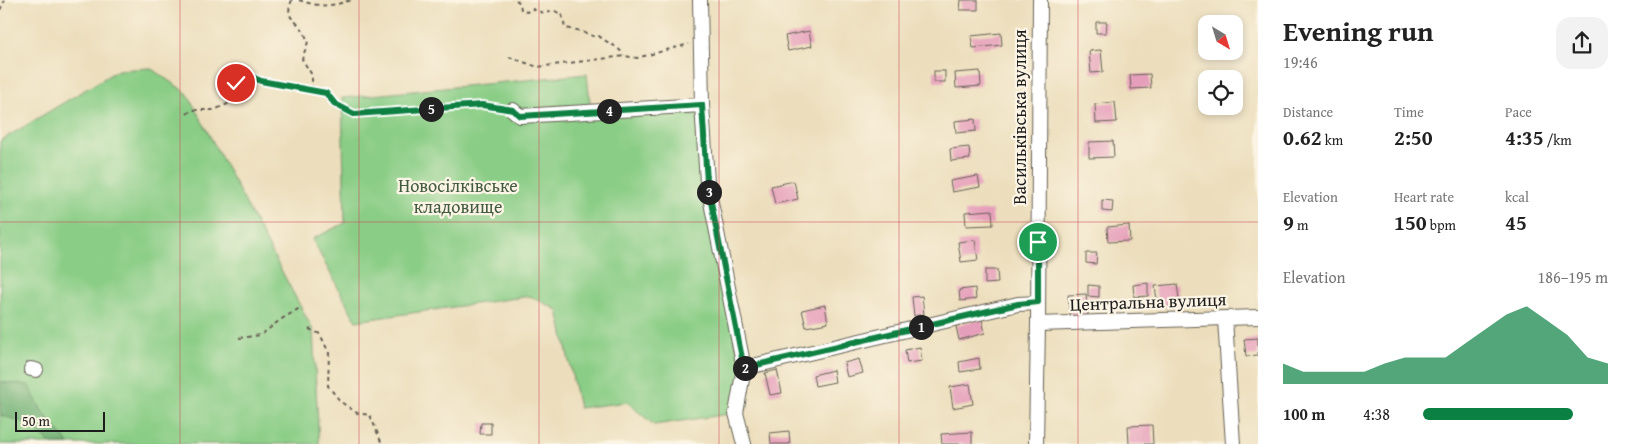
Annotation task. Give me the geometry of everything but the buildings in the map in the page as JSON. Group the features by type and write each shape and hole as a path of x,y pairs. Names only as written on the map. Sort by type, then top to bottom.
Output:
{"street":[{"path":"700,0 702,105 707,182 744,368 736,413 744,444"},
{"name":"Васильківська вулиця","path":"1036,444 1040,0"},
{"path":"513,110 520,116 702,105"},
{"path":"744,368 1018,304 1038,302"},
{"name":"Центральна вулиця","path":"1038,324 1258,317"},
{"path":"1224,319 1233,444"}],"path":[{"path":"0,10 5,0"},
{"path":"292,0 288,8 290,18 303,30 308,42 302,59 312,75 312,90"},
{"path":"299,0 330,7 353,0"},
{"path":"516,0 520,3 521,10 527,12 532,9 544,13 555,11 562,14 565,28 599,36 618,47 625,56"},
{"path":"509,57 538,67 625,56 637,58 701,41"},
{"path":"187,114 192,110 214,110 230,103 236,83 247,75 261,81 326,93 335,104 354,114 482,105 513,110"},
{"path":"239,338 262,335 280,320 300,308"},
{"path":"309,329 320,334 329,352 328,386 341,402 357,413 370,415 382,444"}],"green space":[{"path":"150,68 187,93 313,330 319,444 0,444 0,141 118,70"},
{"name":"Новосілківське кладовище","path":"587,74 591,112 702,105 707,182 744,368 736,413 654,425 627,402 579,408 558,310 530,296 356,321 312,239 345,223 342,98"},
{"path":"0,382 28,385 42,411 69,444 52,444 27,423 0,415"}],"route":[{"path":"236,83 247,75 261,81 326,93 335,104 354,114 482,105 513,110 520,116 702,105 707,182 744,368 1018,304 1038,302 1038,242"}]}
